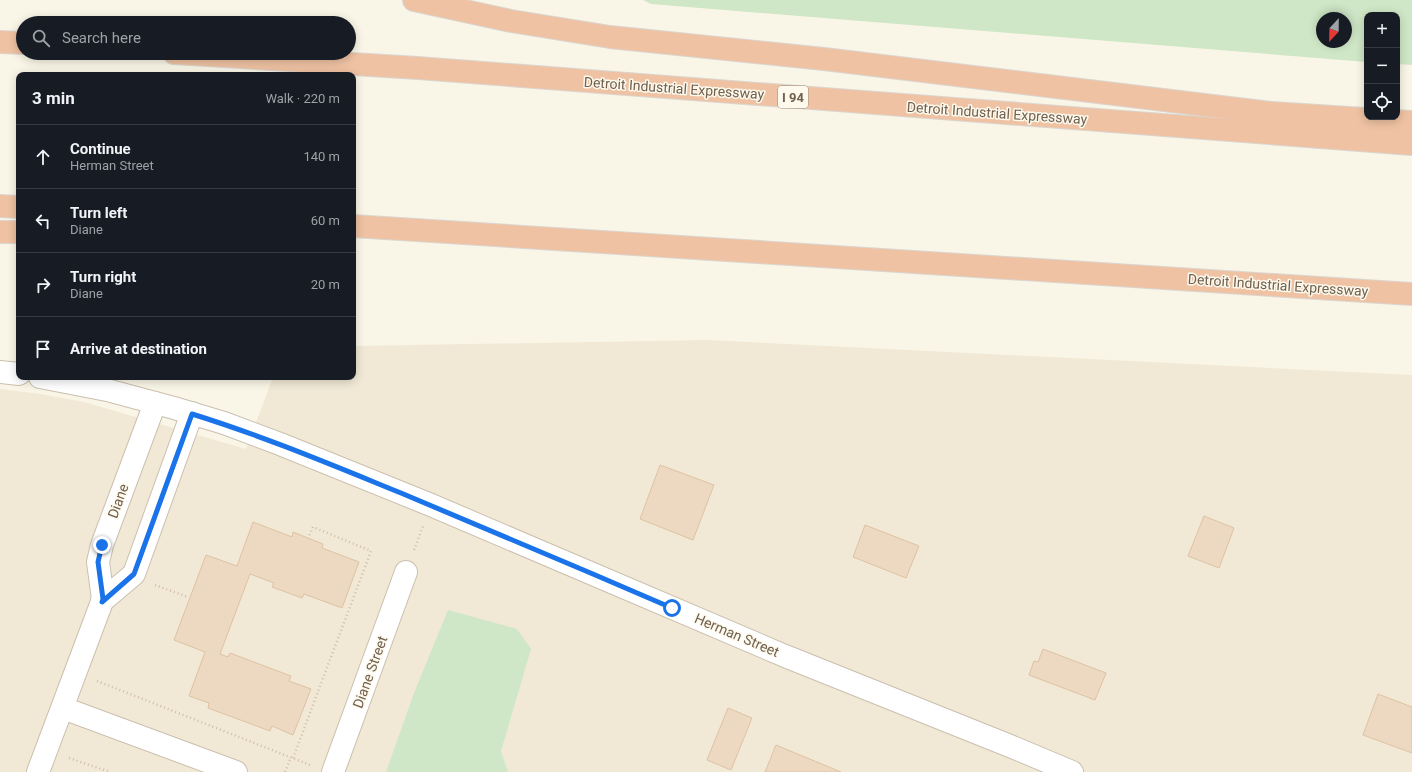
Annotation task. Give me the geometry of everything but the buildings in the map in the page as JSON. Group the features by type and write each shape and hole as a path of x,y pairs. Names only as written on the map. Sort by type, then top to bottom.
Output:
{"highway":[{"path":"414,0 511,21 610,37 824,59 1272,113 1412,122"},
{"path":"0,42 16,43"},
{"name":"Detroit Industrial Expressway","path":"288,60 418,68 1412,144"},
{"path":"0,206 16,207"},
{"name":"Detroit Industrial Expressway","path":"356,226 1412,294"},
{"path":"0,232 16,232"}],"street":[{"path":"0,372 16,374"},
{"name":"Herman Street","path":"55,380 107,390 155,403 224,423 280,444 431,505 778,653 1072,772"},
{"name":"Diane","path":"38,772 102,600 98,562 102,545 155,403"},
{"name":"Diane","path":"102,600 134,574 192,414"},
{"name":"Diane Street","path":"323,769 406,572"},
{"path":"63,708 236,772"}],"path":[{"path":"406,572 431,505"},
{"path":"285,772 292,758 370,551 313,527 308,538"},
{"path":"148,582 188,597"},
{"path":"91,678 323,769"},
{"path":"62,755 110,772"}],"shaded area":[{"path":"708,340 1412,375 1412,772 0,772 0,389 41,394 84,402 246,449 272,380 356,380 356,346"}],"green space":[{"path":"643,0 1412,0 1412,65 1400,64 1400,12 1364,12 1364,62 651,4"},
{"path":"448,610 517,629 531,649 501,751 508,772 386,772 414,693"}],"route":[{"path":"102,545 98,562 103,599 102,602 134,574 192,414 224,423 280,444 431,505 672,608"}]}
